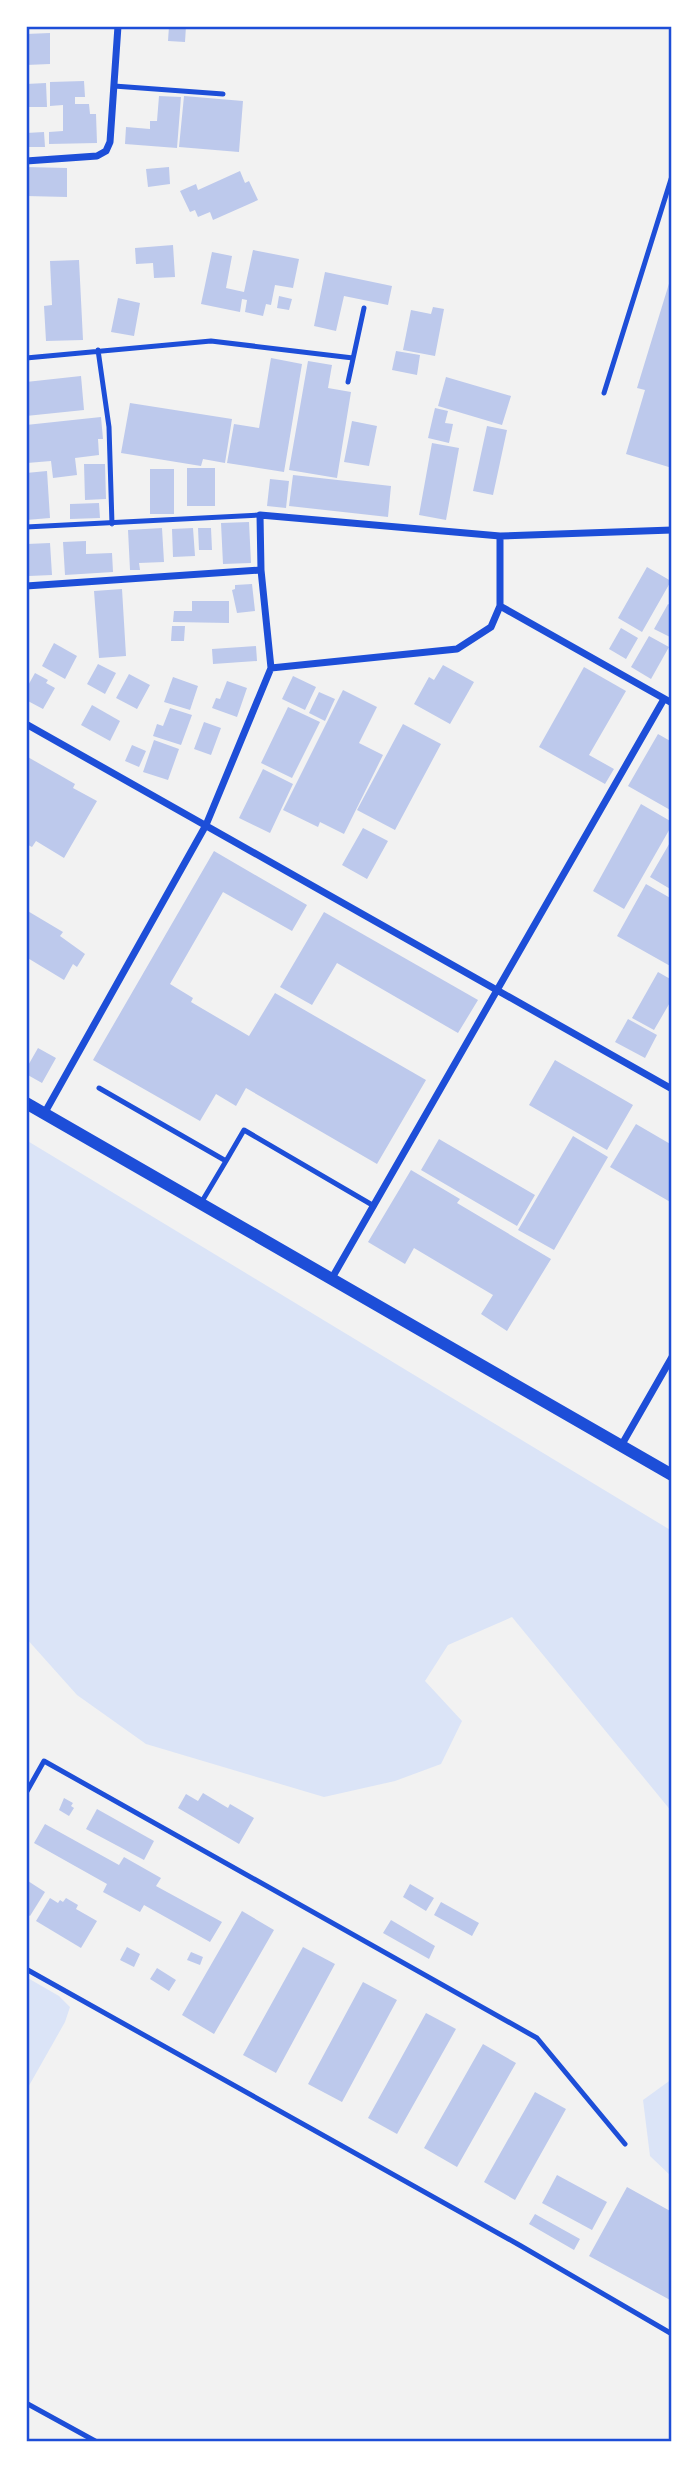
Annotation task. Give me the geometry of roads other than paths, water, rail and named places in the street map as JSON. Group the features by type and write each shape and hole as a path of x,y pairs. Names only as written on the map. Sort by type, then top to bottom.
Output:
{"street":[{"path":"26,161 97,156 106,150 110,142 118,26"},
{"path":"44,1114 206,825 271,668 261,570 260,515 500,536 672,530"},
{"path":"271,668 457,649 491,626 500,606 500,536"},
{"path":"26,586 261,570"},
{"path":"500,606 672,703"},
{"path":"332,1278 664,699"},
{"path":"26,723 672,1089"},
{"path":"26,1103 672,1475"},
{"path":"621,1446 672,1357"}],"lane":[{"path":"114,86 223,94"},
{"path":"604,394 672,176"},
{"path":"348,382 364,308"},
{"path":"26,358 211,341 353,358"},
{"path":"97,350 109,427 111,524"},
{"path":"26,527 260,515"},
{"path":"99,1088 226,1161"},
{"path":"201,1204 244,1130 374,1206"},
{"path":"26,1793 44,1761 537,2038 625,2144"},
{"path":"26,1969 521,2246 672,2334"},
{"path":"26,2403 97,2442"}]}
